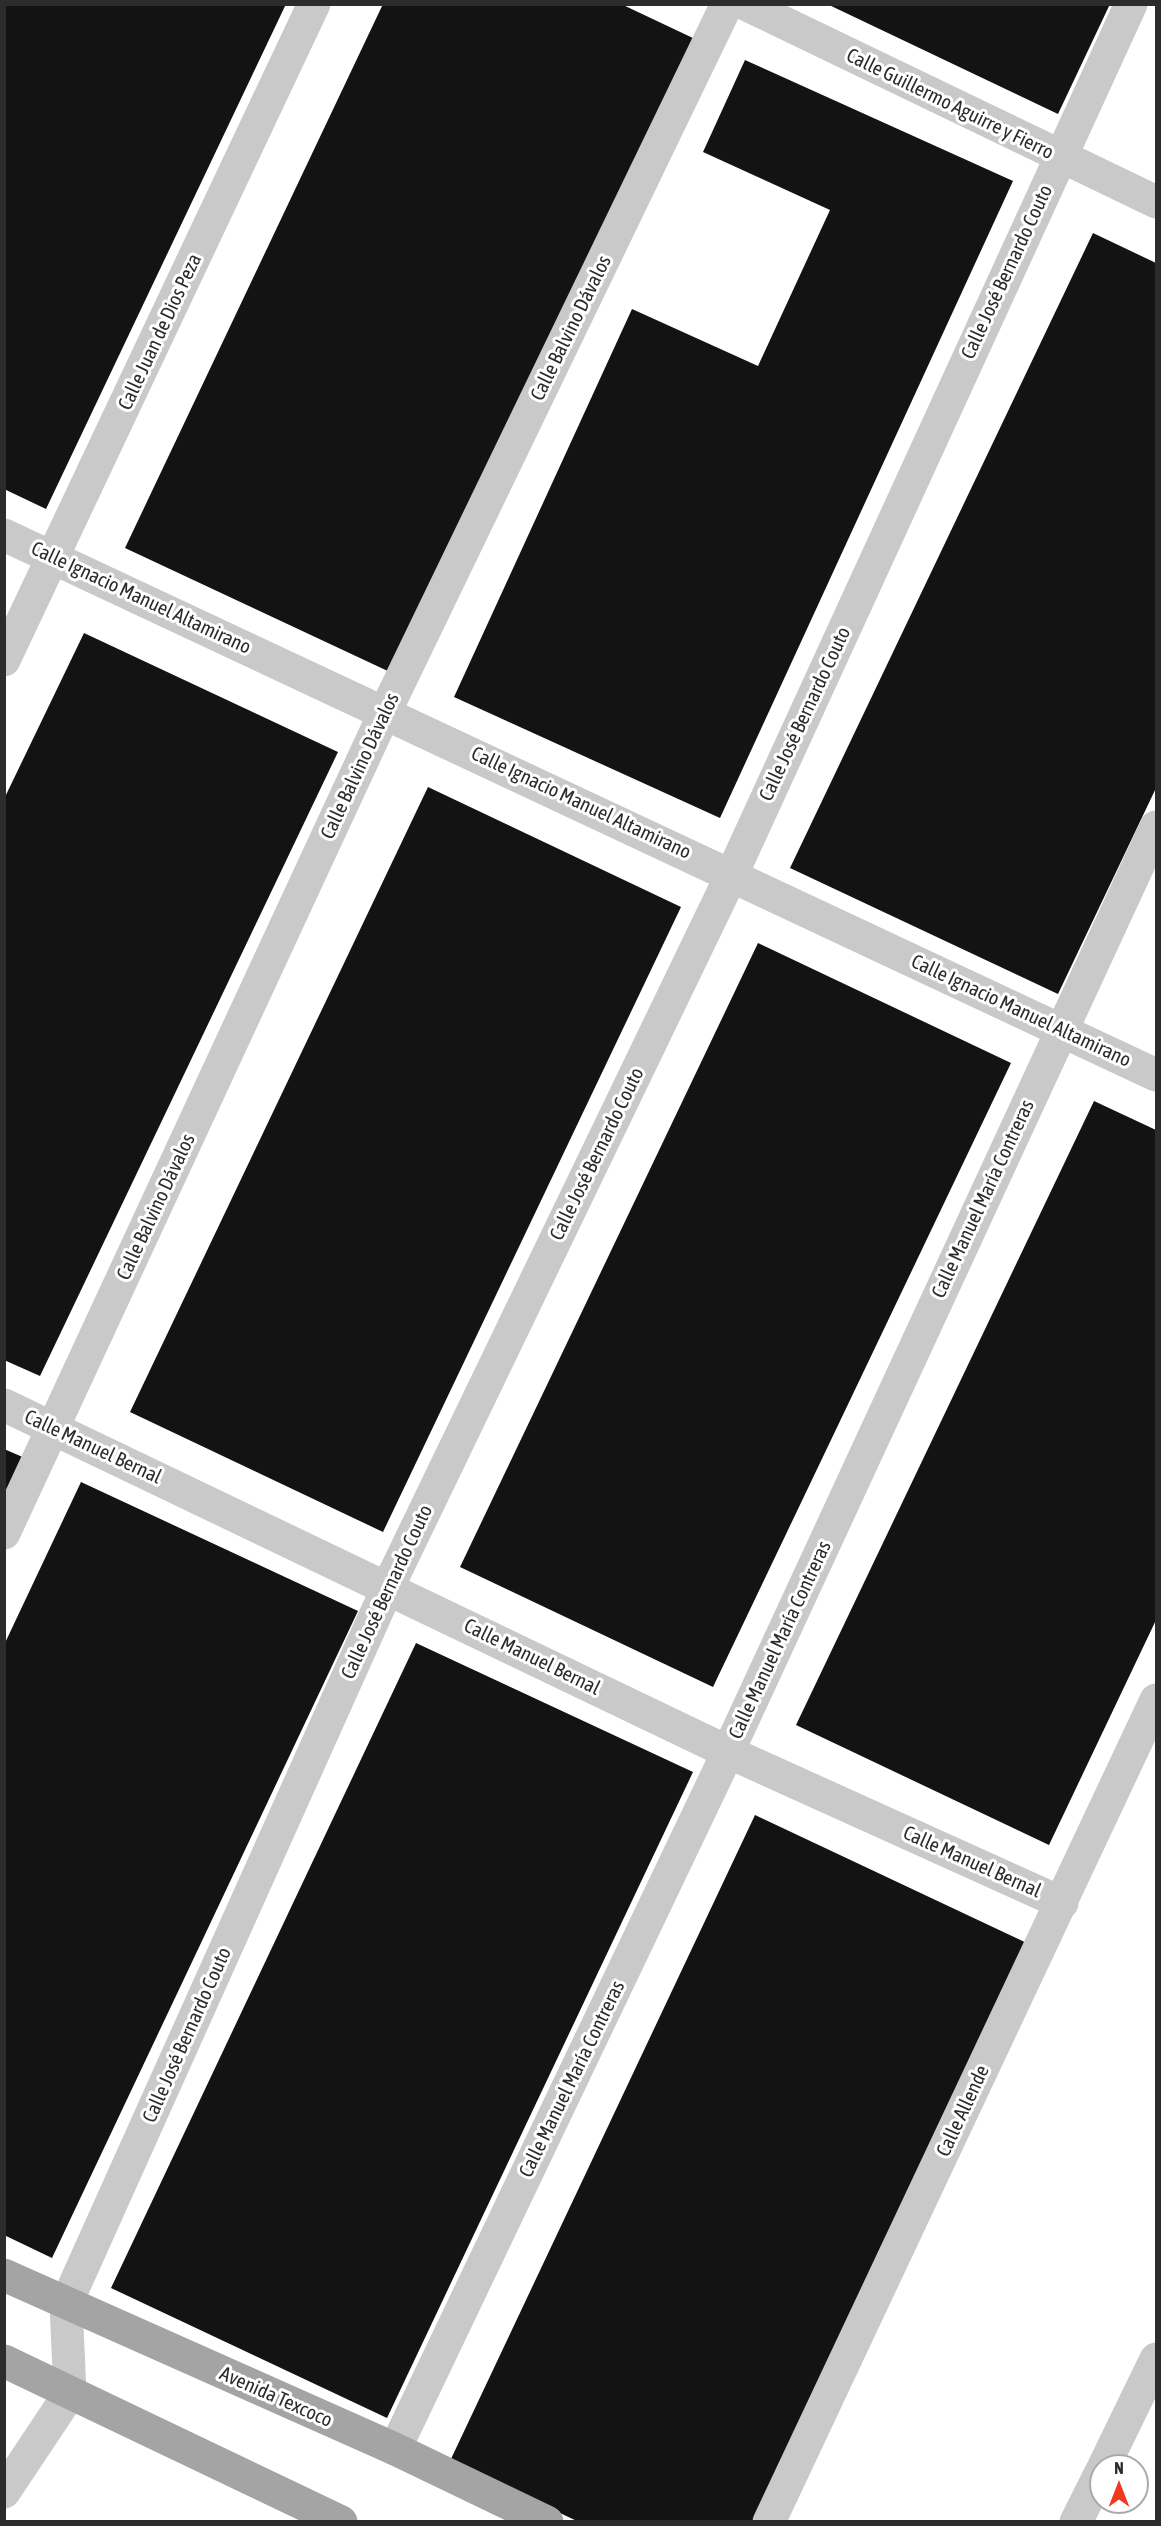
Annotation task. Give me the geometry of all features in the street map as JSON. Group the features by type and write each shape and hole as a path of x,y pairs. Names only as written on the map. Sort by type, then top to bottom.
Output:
{"main road":[{"name":"Avenida Texcoco","path":"4,2275 395,2449 547,2522"},
{"path":"4,2361 341,2522"}],"street":[{"name":"Calle Juan de Dios Peza","path":"4,660 314,4"},
{"name":"Calle Balvino Dávalos","path":"4,1533 385,712 727,4"},
{"name":"Calle Guillermo Aguirre y Fierro","path":"745,4 1156,202"},
{"name":"Calle José Bernardo Couto","path":"66,2304 388,1587 732,874 1131,4"},
{"name":"Calle Ignacio Manuel Altamirano","path":"4,535 732,874 1156,1075"},
{"name":"Calle Manuel María Contreras","path":"395,2449 728,1752 1156,827"},
{"name":"Calle Manuel Bernal","path":"4,1405 388,1587 728,1752 1062,1902"},
{"name":"Calle Allende","path":"769,2522 1156,1700"},
{"path":"4,2492 70,2392 66,2304"},
{"path":"1110,2454 1156,2359"},
{"path":"1077,2522 1089,2497"}],"building":[{"path":"4,4 286,4 46,509 4,489"},
{"path":"383,4 621,4 695,39 392,673 125,548"},
{"path":"827,4 1110,4 1058,114"},
{"path":"745,60 1013,181 720,818 454,697 632,309 758,366 830,210 703,152"},
{"path":"1093,233 1156,263 1156,788 1058,994 790,868"},
{"path":"84,633 338,752 40,1376 4,1360 4,799"},
{"path":"428,787 681,907 383,1532 130,1412"},
{"path":"758,943 1011,1063 713,1687 460,1567"},
{"path":"1094,1101 1156,1130 1156,1620 1049,1845 796,1725"},
{"path":"4,1449 25,1458 4,1500"},
{"path":"81,1482 358,1611 52,2258 4,2235 4,1645"},
{"path":"416,1643 693,1772 387,2418 111,2288"},
{"path":"755,1815 1031,1945 758,2522 579,2522 450,2461"}]}
